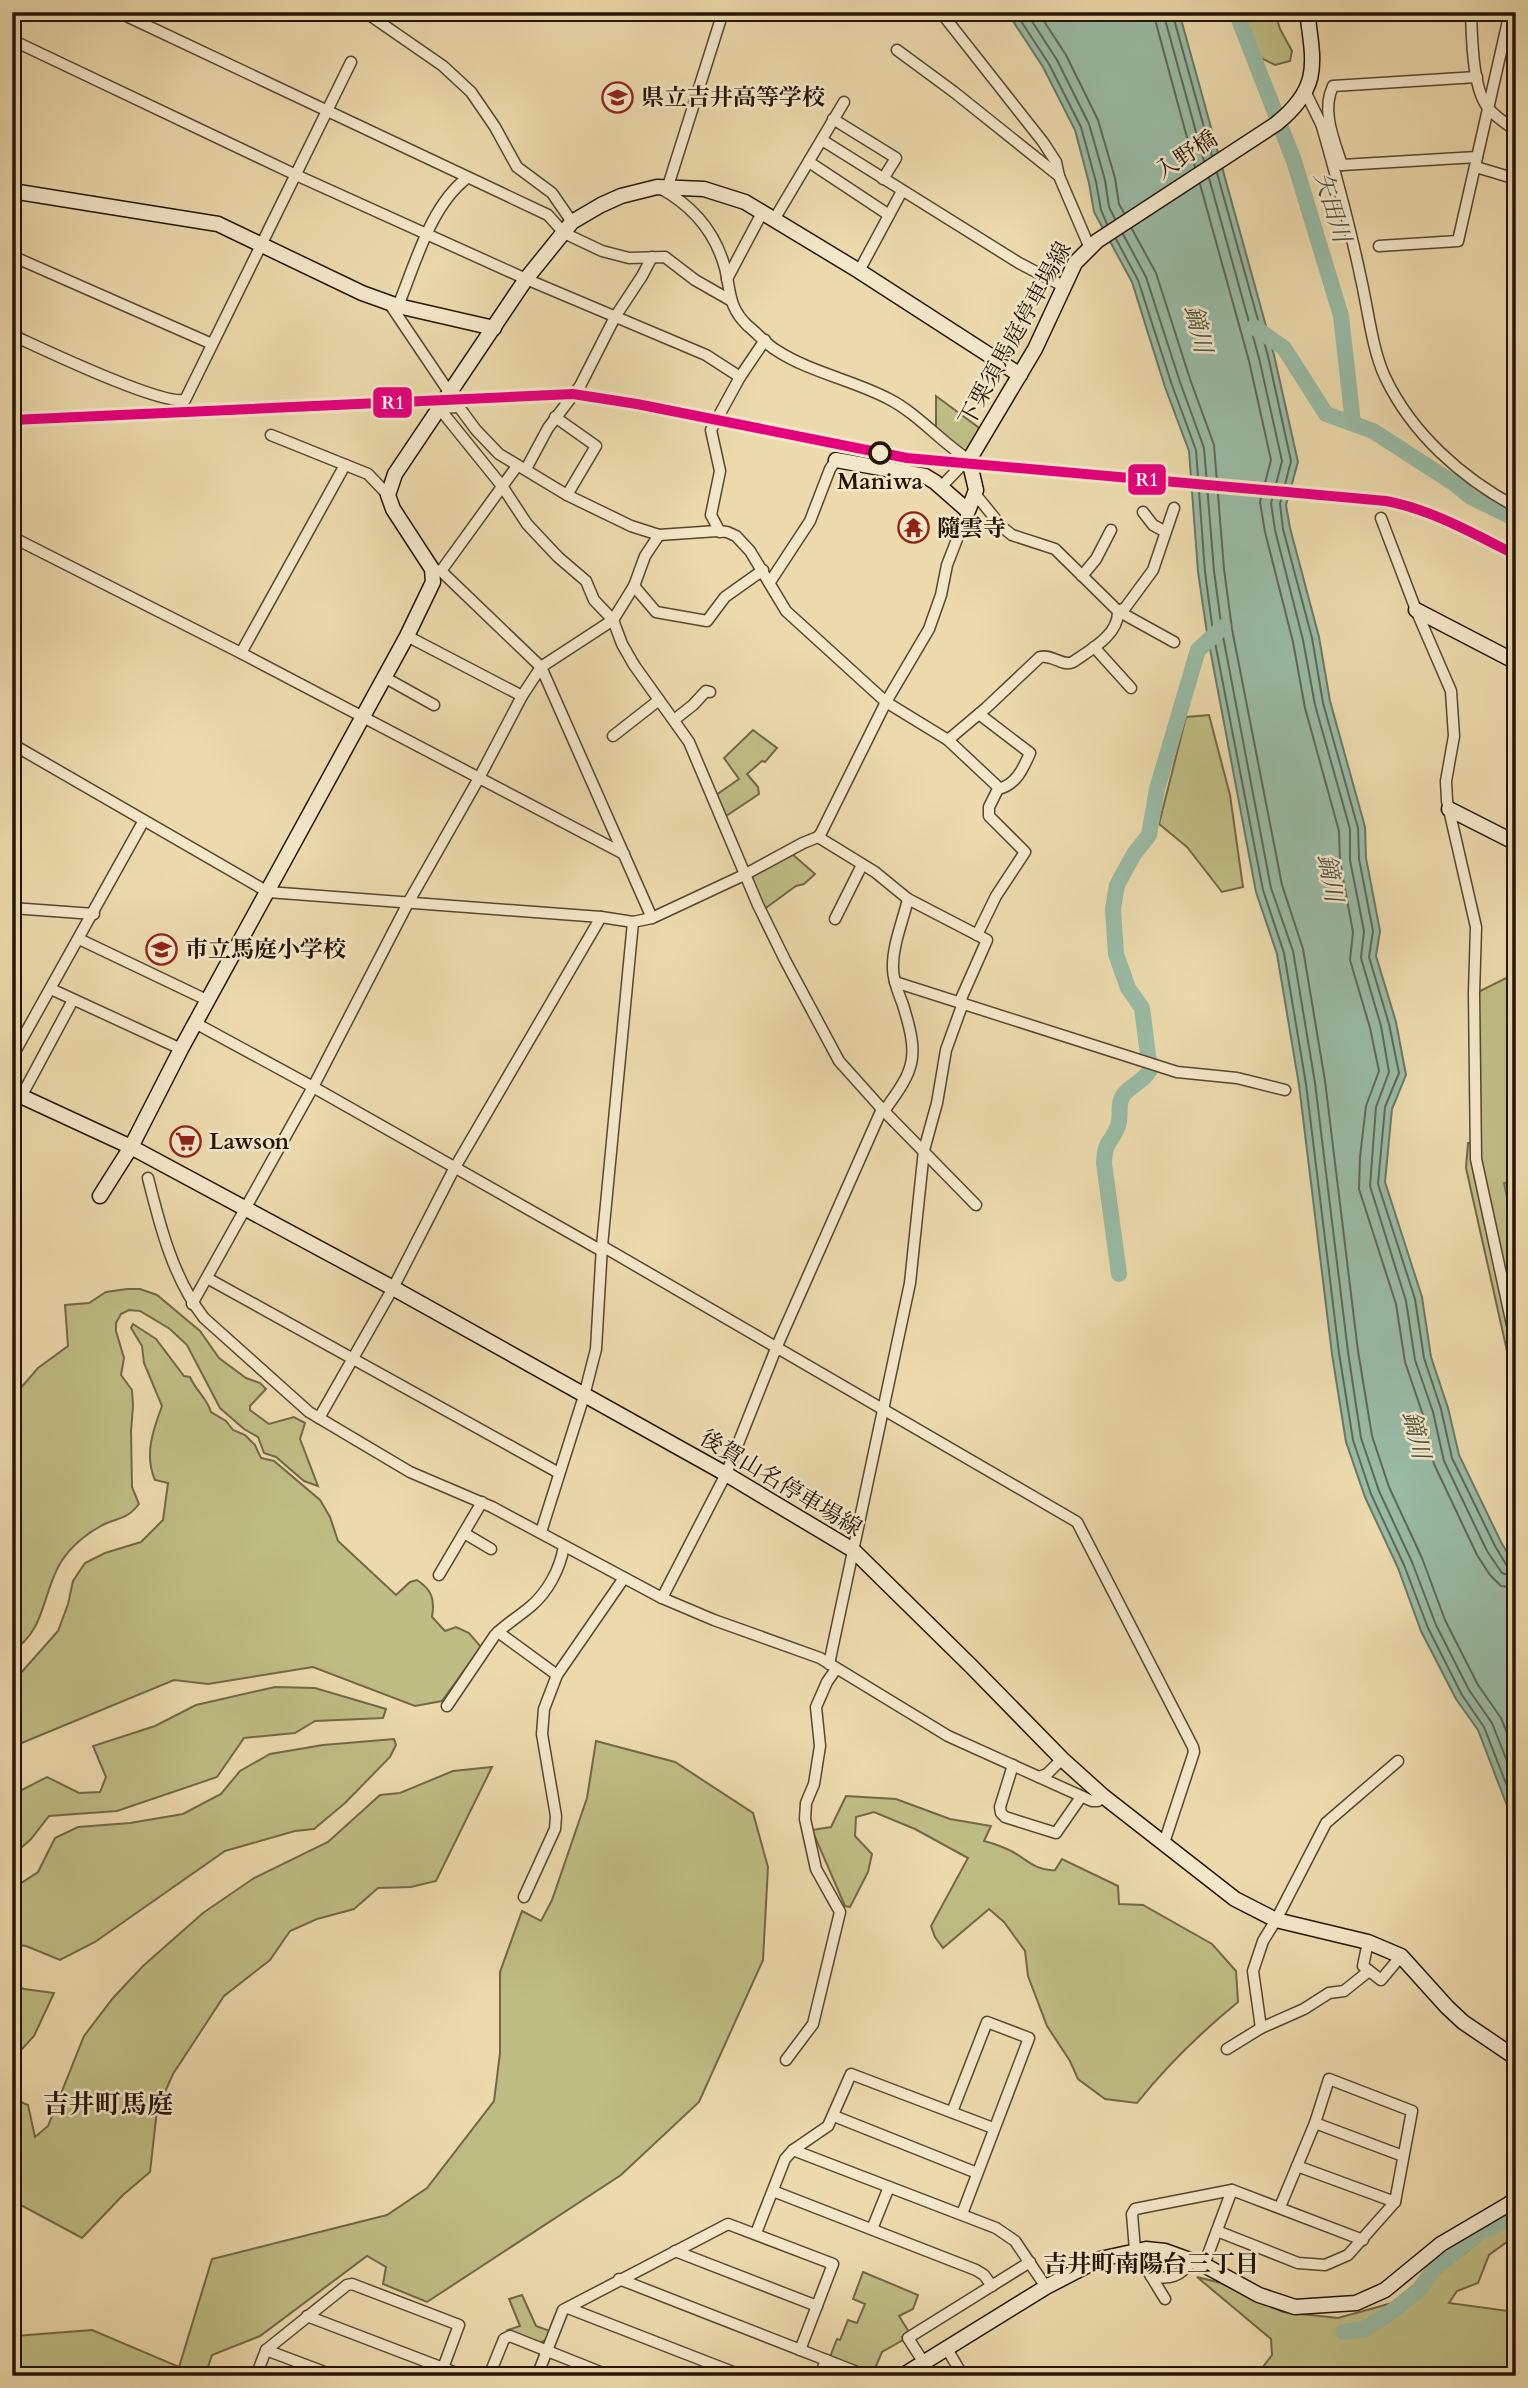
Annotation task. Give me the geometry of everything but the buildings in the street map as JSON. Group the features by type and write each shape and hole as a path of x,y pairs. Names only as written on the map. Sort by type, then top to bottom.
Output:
{"street":[{"path":"118,12 548,215 602,251 629,258 665,257 695,280 730,300"},
{"path":"365,12 443,65 471,92 495,127 517,167 552,193 568,228"},
{"path":"663,187 723,12"},
{"path":"1307,12 1313,66 1302,98 1321,123 1342,164"},
{"path":"1471,12 1474,62 1489,109 1516,131"},
{"path":"1379,246 1458,241 1510,12"},
{"path":"943,15 1043,142 1056,162 1059,176 1093,244"},
{"path":"12,40 296,175 526,279 706,355 740,376"},
{"path":"897,50 1059,176"},
{"path":"12,335 142,391 177,401 185,400 351,62"},
{"path":"1342,164 1328,117 1333,86 1477,77"},
{"name":"入野橋","path":"1093,244 1276,124 1302,98"},
{"path":"727,279 769,215 809,162 844,102"},
{"path":"833,119 895,158 883,179"},
{"path":"1321,123 1345,205 1385,376 1411,419 1443,456 1494,495 1516,507"},
{"path":"822,140 1029,269 1063,286"},
{"path":"809,162 889,215"},
{"path":"1342,164 1477,162 1516,180"},
{"path":"393,304 427,233 449,195 467,178"},
{"path":"663,187 681,200 705,225 720,254 730,300 739,317 790,358 890,399 964,463 941,487"},
{"path":"388,495 395,474 449,392 526,279 568,228 601,205 621,196 663,187 704,189 745,202 859,271 1020,375"},
{"path":"12,191 206,221 262,244 362,293 393,304 494,328"},
{"path":"859,271 902,191"},
{"path":"1516,207 1516,214"},
{"name":"下栗須馬庭停車場線","path":"976,495 964,463 1035,349 1075,263 1093,244"},
{"path":"12,256 212,344"},
{"path":"100,1196 131,1147 181,1049 407,636 436,570 502,486 521,468 555,417 580,386 615,317 652,257"},
{"path":"393,304 449,392"},
{"path":"720,532 711,515 720,471 711,430 740,376 765,340"},
{"path":"439,408 459,407 499,454 567,495 631,526 659,535 727,532 743,541 763,569 786,611 886,702 948,740 998,789"},
{"path":"439,408 502,486 527,524 558,557 586,581 594,600 613,620 622,644 689,742 730,835 744,875 785,960 839,1061 976,1205"},
{"path":"555,417 596,446 567,495"},
{"path":"271,435 368,474 388,495 393,509 436,570 541,667 652,918"},
{"path":"770,582 810,521 836,460 925,476 968,511"},
{"path":"241,653 345,465"},
{"path":"12,744 268,892 601,917 633,922 652,918 818,837 886,702 932,621 942,595 947,565 976,495 1012,535 1055,549 1118,611 1174,642"},
{"path":"1118,611 1125,608 1153,570 1174,508"},
{"path":"1143,512 1153,525 1164,531"},
{"path":"1381,518 1451,691 1455,720 1453,751 1446,781 1448,809 1476,927 1476,1159 1516,1343"},
{"path":"1082,576 1096,559 1111,530"},
{"path":"192,1304 247,1209 408,903 479,779 522,696 541,667 613,620 634,586 645,556 659,535"},
{"path":"12,537 624,853"},
{"path":"634,586 656,612 707,621 725,597 763,569"},
{"path":"1416,610 1516,662"},
{"path":"948,740 1040,657 1051,656 1069,664 1094,647 1110,633 1117,622 1118,611"},
{"path":"407,636 522,696"},
{"path":"1094,647 1131,688"},
{"path":"384,677 434,705"},
{"path":"674,720 706,691 710,692"},
{"path":"613,736 659,700"},
{"path":"979,714 1030,753 1021,774 1004,788 998,789"},
{"path":"977,935 996,896 1025,852 989,816 989,807 998,789"},
{"path":"1448,809 1516,843"},
{"path":"12,1057 143,822"},
{"path":"786,2060 813,2024 840,1912 816,1869 805,1819 806,1803 814,1784 820,1746 816,1707 832,1666 853,1550 909,1283 924,1150 937,1103 946,1050 961,1002 987,940 908,899 875,872 818,837"},
{"path":"835,919 862,864"},
{"path":"662,1598 726,1474 777,1346 883,1110 905,1083 911,1070 912,1032 893,969 908,899"},
{"path":"12,908 94,914"},
{"path":"318,1418 393,1289 454,1169 601,917"},
{"path":"541,1532 596,1349 602,1248 633,922"},
{"path":"79,939 209,1001"},
{"path":"895,982 1177,1072 1237,1078 1285,1090"},
{"path":"51,989 181,1049"},
{"path":"17,1094 73,1000"},
{"path":"197,1024 777,1346 1077,1522 1193,1747 1194,1752 1164,1843"},
{"name":"後賀山名停車場線","path":"17,1094 131,1147 247,1209 726,1474 853,1550 1062,1759 1104,1796 1236,1899 1276,1920 1368,1942 1401,1956 1455,2014 1516,2058"},
{"path":"148,1178 165,1240 192,1304 204,1318 318,1418 421,1478 482,1503 541,1532 662,1598 714,1620 800,1650 832,1666 948,1736 1091,1801 1098,1801 1104,1796"},
{"path":"207,1278 559,1473"},
{"path":"439,1574 482,1503"},
{"path":"464,1533 491,1549"},
{"path":"447,1706 498,1632 532,1605 559,1570 564,1546"},
{"path":"524,1897 555,1829 554,1796 542,1726 544,1709 557,1675 624,1578"},
{"path":"498,1632 557,1675"},
{"path":"1039,1777 1047,1774 1062,1759"},
{"path":"1261,2028 1253,1971 1263,1941 1326,1823 1398,1761"},
{"path":"1013,1765 1000,1807 1005,1817 1056,1833 1081,1797"},
{"path":"1368,1942 1363,1966 1381,1980 1401,1956"},
{"path":"1227,2049 1329,1993 1344,1991 1369,1971"},
{"path":"952,2112 987,2022 1029,2038 962,2214"},
{"path":"756,2233 785,2159 793,2150 828,2126 851,2074 993,2128"},
{"path":"1217,2231 1298,2263 1325,2264 1340,2260 1363,2240 1395,2202 1412,2111 1329,2079 1280,2207"},
{"path":"834,2116 977,2172"},
{"path":"1314,2123 1403,2156"},
{"path":"793,2150 1004,2232 1015,2241 1046,2287"},
{"path":"1297,2166 1395,2202"},
{"path":"872,2229 889,2187"},
{"path":"1165,2299 1135,2250 1132,2214 1135,2210 1232,2190 1363,2240"},
{"path":"1151,2276 1165,2279 1174,2277 1198,2263 1217,2231 1232,2190"},
{"path":"773,2191 976,2270 984,2275 992,2286"},
{"path":"902,2376 1046,2287 1100,2259 1135,2250 1165,2251 1198,2263 1259,2295 1295,2307 1356,2303 1385,2290 1441,2244 1516,2198"},
{"path":"537,2376 563,2310 728,2224 833,2264 800,2350"},
{"path":"675,2251 817,2306"},
{"path":"924,2363 908,2338 1030,2262"},
{"path":"620,2279 867,2376"},
{"path":"256,2376 266,2350 347,2285 352,2284 459,2325 442,2372"},
{"path":"568,2308 743,2376"},
{"path":"307,2316 442,2372 464,2376"},
{"path":"489,2376 504,2339 510,2336 605,2375"},
{"path":"947,2349 963,2376"},
{"path":"266,2350 335,2376"},
{"path":"820,2376 826,2360"}],"shaded area":[{"path":"1242,12 1275,12 1280,29 1292,51 1290,61 1275,65 1257,56"},
{"path":"936,396 982,430 967,454 936,429"},
{"path":"1209,715 1230,795 1243,887 1222,892 1187,847 1159,824 1186,717"},
{"path":"753,730 777,748 765,762 762,761 747,774 758,787 759,794 726,816 716,795 739,779 724,758"},
{"path":"791,853 815,874 763,910 747,876"},
{"path":"1516,973 1516,1391 1466,1168 1468,1143 1472,1143 1470,996"},
{"path":"140,1289 157,1295 200,1331 219,1358 246,1378 260,1383 266,1389 250,1406 250,1410 269,1424 294,1417 305,1423 300,1439 318,1486 304,1481 276,1457 264,1453 258,1437 244,1429 220,1408 187,1345 170,1329 140,1311 129,1310 121,1314 116,1323 116,1331 124,1358 121,1375 132,1390 132,1487 139,1504 128,1515 94,1530 70,1550 55,1574 31,1633 12,1651 12,1398 38,1368 68,1346 65,1305 89,1303 106,1292"},
{"path":"133,1324 156,1339 184,1376 190,1377 211,1412 226,1421 233,1430 245,1435 255,1445 261,1458 274,1461 320,1500 330,1517 338,1541 396,1595 410,1582 417,1580 429,1591 433,1600 432,1617 445,1631 456,1627 469,1633 481,1647 442,1701 415,1706 313,1667 208,1684 174,1680 12,1747 12,1683 58,1631 73,1581 85,1563 105,1553 141,1542 163,1520 168,1483 155,1480 150,1461 153,1433 162,1406 144,1363 142,1346 131,1328"},
{"path":"275,1687 315,1688 386,1709 383,1718 315,1721 295,1733 244,1738 217,1777 117,1811 49,1816 31,1839 12,1856 12,1795 47,1777 79,1793 100,1792 106,1777 93,1746 155,1726 196,1705"},
{"path":"394,1739 396,1745 390,1757 345,1803 314,1829 295,1831 225,1851 95,1942 60,1960 26,1946 12,1944 12,1889 38,1872 55,1838 78,1827 130,1823 183,1814 221,1794 240,1771 270,1754 323,1745"},
{"path":"596,1741 675,1762 753,1813 768,1867 763,1960 699,2102 621,2175 427,2302 383,2284 386,2267 367,2256 260,2336 212,2355 205,2376 12,2376 12,2338 15,2336 92,2330 179,2367 212,2259 387,2215 427,2188 494,2101 500,2053 500,1972 522,1911 541,1921 552,1900 587,1798"},
{"path":"492,1767 436,1881 411,1887 378,1888 354,1909 317,1919 290,1931 270,1960 224,1996 173,2074 157,2110 150,2172 123,2195 82,2238 19,2204 12,2211 12,2098 28,2105 35,2137 48,2126 84,2036 113,1998 143,1966 203,1913 254,1878 328,1842 380,1795 400,1793 453,1771"},
{"path":"846,1796 896,1799 950,1819 991,1826 984,1841 1007,1849 1041,1869 1055,1870 1062,1859 1118,1886 1119,1904 1143,1905 1212,1944 1236,1971 1238,2002 1184,2050 1137,2103 1105,2099 1078,2079 1070,2061 1047,2026 1028,1976 1025,1951 1004,1922 989,1909 943,1948 935,1937 931,1926 968,1858 915,1829 874,1812 856,1817 855,1836 872,1854 868,1872 850,1907 845,1906 812,1830 831,1827"},
{"path":"12,1982 24,1989 54,1993 34,2036 12,2060"},
{"path":"1516,2211 1516,2241 1511,2239 1489,2255 1478,2283 1457,2291 1449,2303 1516,2312 1516,2376 1256,2376 1272,2355 1271,2339 1197,2277 1221,2283 1283,2312 1338,2318 1392,2303 1425,2276 1464,2254"},
{"path":"863,2272 918,2295 913,2309 899,2316 909,2332 902,2337 903,2340 882,2352 873,2373 830,2357 848,2320 857,2323 865,2304 853,2299"},
{"path":"522,2295 536,2326 550,2331 546,2340 540,2343 508,2330 520,2326 509,2299"}],"water":[{"name":"鏑川","path":"1007,12 1178,12 1181,19 1274,355 1298,462 1286,505 1290,528 1319,637 1330,701 1365,827 1366,858 1380,931 1376,956 1396,1022 1406,1075 1392,1109 1385,1182 1422,1297 1431,1357 1448,1408 1459,1455 1516,1567 1516,1829 1478,1730 1456,1699 1421,1631 1398,1568 1365,1497 1346,1442 1332,1354 1299,1085 1277,954 1256,892 1207,633 1198,572 1189,451 1165,387 1132,282 1094,212 1075,130 1043,67"},
{"path":"1516,1181 1516,1240 1504,1183"}],"waterway":[{"name":"矢田川","path":"1236,12 1294,161 1341,316 1353,423"},
{"name":"矢田川","path":"1254,327 1284,348 1326,414 1373,431 1471,497 1516,519"},
{"path":"1119,1274 1105,1155 1107,1145 1118,1126 1122,1097 1150,1070 1142,1008 1128,988 1116,954 1113,909 1117,885 1134,854 1149,835 1157,789 1198,650 1223,627"},
{"path":"1344,2332 1364,2329 1383,2318 1417,2292 1435,2268 1479,2233 1516,2215"}],"transit line":[{"name":"R1","path":"12,420 573,394 637,404 907,458 1386,501 1437,517 1516,555"}],"place":[{"name":"県立吉井高等学校","path":"618,97"},
{"name":"Maniwa","path":"880,453"},
{"name":"隨雲寺","path":"914,528"},
{"name":"市立馬庭小学校","path":"162,949"},
{"name":"Lawson","path":"186,1141"}],"district":[{"name":"吉井町馬庭","path":"108,2104"},
{"name":"吉井町南陽台三丁目","path":"1151,2264"}]}
